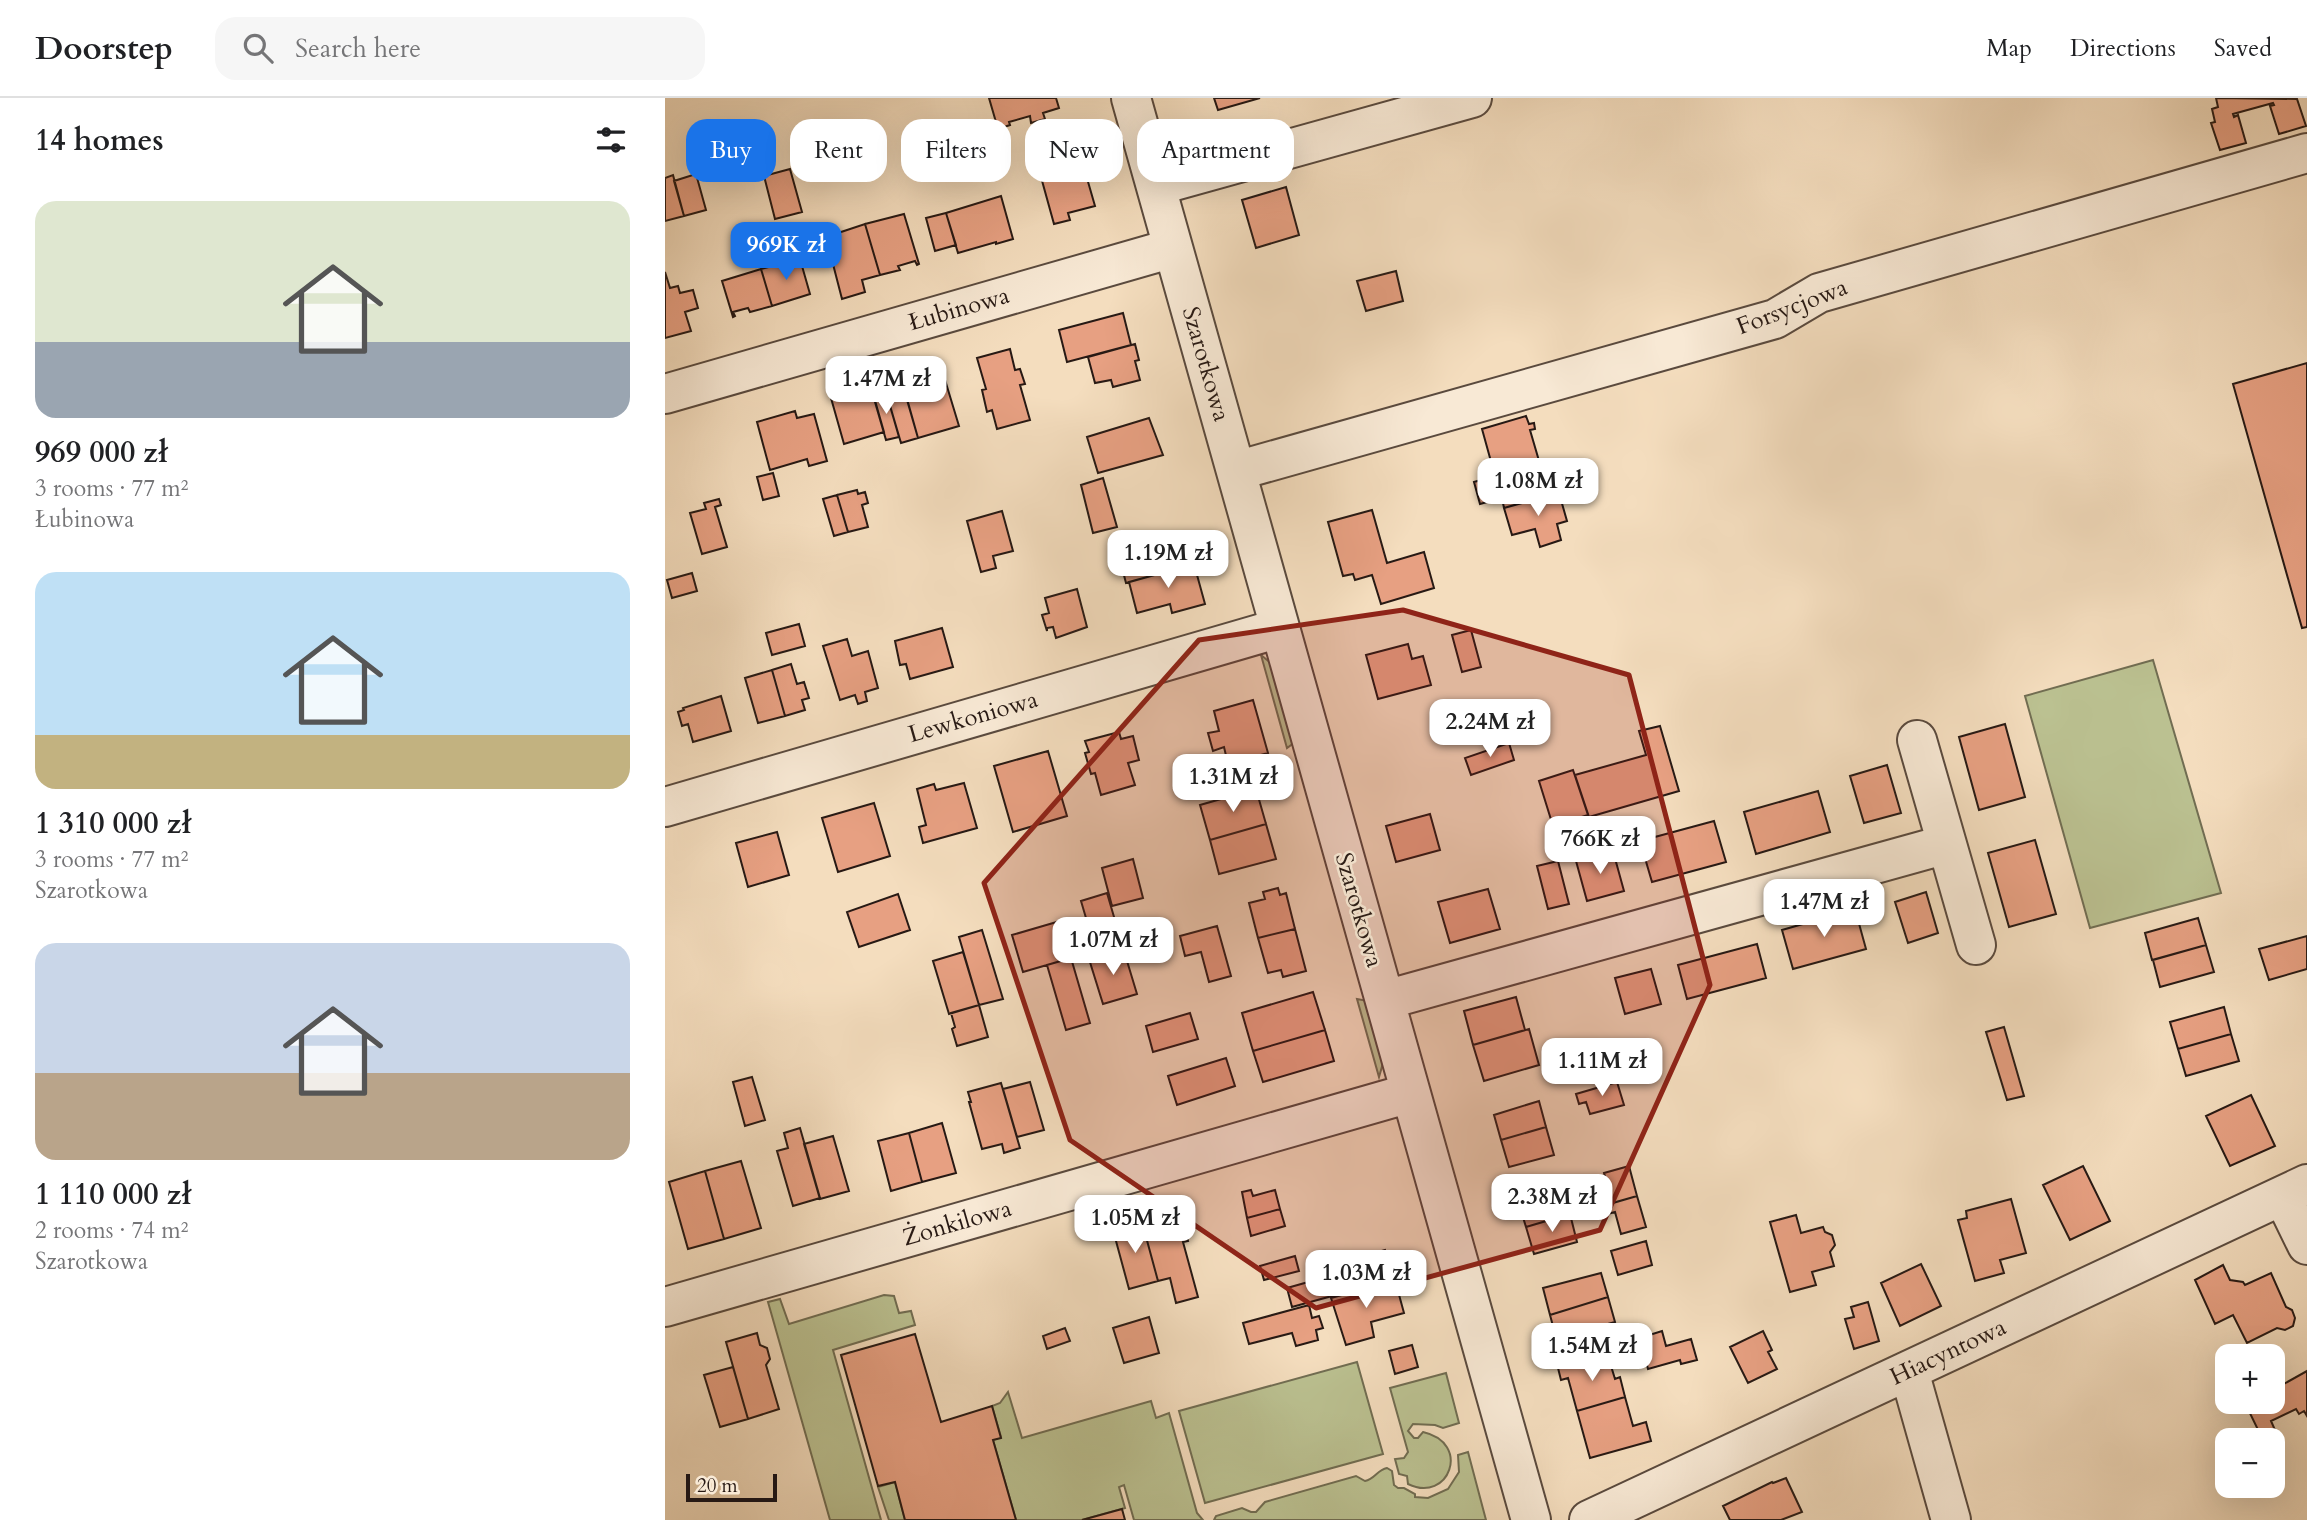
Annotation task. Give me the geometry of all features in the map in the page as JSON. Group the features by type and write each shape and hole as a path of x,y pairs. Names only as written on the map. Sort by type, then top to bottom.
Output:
{"street":[{"name":"Szarotkowa","path":"1131,98 1531,1520"},
{"path":"1156,186 1472,98"},
{"name":"Forsycjowa","path":"1236,471 1775,319 1819,293 2307,153"},
{"name":"Łubinowa","path":"665,394 1173,248"},
{"name":"Lewkoniowa","path":"665,807 1280,628"},
{"path":"1917,740 1976,945"},
{"path":"1385,1000 1947,844"},
{"name":"Żonkilowa","path":"665,1307 1410,1093"},
{"path":"2295,1190 2307,1245"},
{"name":"Hiacyntowa","path":"1589,1520 2295,1190"},
{"path":"1909,1371 1951,1520"}],"highlighted area":[{"path":"1403,610 1629,675 1710,985 1600,1230 1316,1308 1070,1140 984,883 1199,640"}],"green space":[{"path":"1261,655 1272,664 1295,742 1287,748"},
{"path":"2153,660 2221,893 2090,928 2025,696"},
{"path":"1357,999 1368,1001 1383,1063 1379,1077"},
{"path":"884,1295 894,1296 899,1313 911,1311 915,1325 833,1350 881,1520 830,1520 768,1302 780,1299 789,1324"},
{"path":"1357,1362 1383,1454 1205,1503 1179,1411"},
{"path":"1446,1373 1459,1423 1443,1428 1413,1424 1408,1431 1414,1438 1418,1438 1423,1432 1438,1438 1447,1448 1451,1459 1444,1479 1435,1486 1422,1488 1408,1484 1407,1476 1399,1474 1395,1459 1404,1458 1408,1452 1390,1388"},
{"path":"1008,1392 1022,1438 1151,1401 1156,1418 1169,1413 1197,1513 1203,1520 1134,1520 1124,1485 1119,1487 1125,1508 1082,1520 1016,1520 993,1440 1001,1437 992,1406 1000,1403"},
{"path":"1468,1452 1486,1520 1214,1520 1216,1516 1242,1508 1256,1512 1265,1502 1356,1476 1365,1481 1387,1468 1392,1471 1394,1485 1398,1488 1404,1488 1415,1494 1415,1497 1428,1498 1448,1489 1459,1472 1458,1455"},
{"path":"895,1482 905,1520 889,1520 878,1487"}],"building":[{"path":"989,98 1056,98 1059,108 1043,113 1045,119 1030,119 1030,116 1011,121 1011,119 995,119"},
{"path":"1214,98 1260,98 1218,110"},
{"path":"2216,98 2297,99 2306,126 2279,134 2270,106 2274,105 2273,103 2233,114 2234,117 2238,115 2246,143 2220,150 2211,123 2215,122 2212,109 2218,107"},
{"path":"790,169 790,182 794,182 802,212 775,219 766,182 776,182 776,173"},
{"path":"673,175 684,216 665,221 665,178"},
{"path":"686,177 686,182 698,182 706,210 684,216 674,181"},
{"path":"1042,182 1088,182 1095,206 1068,213 1070,220 1054,224"},
{"path":"1286,187 1299,235 1256,248 1242,200"},
{"path":"1001,196 1013,239 958,253 946,213"},
{"path":"946,213 956,245 935,251 926,218"},
{"path":"904,214 919,264 915,261 898,266 900,270 880,275 865,224"},
{"path":"865,224 880,275 862,280 865,292 842,299 826,237"},
{"path":"800,259 810,294 772,306 761,269"},
{"path":"761,269 772,306 750,312 748,308 733,312 733,317 722,281"},
{"path":"1396,271 1403,301 1366,311 1357,281"},
{"path":"665,272 670,288 678,286 680,293 693,290 698,308 685,312 691,331 665,338"},
{"path":"1123,313 1131,345 1067,362 1059,330"},
{"path":"1135,344 1139,360 1135,361 1140,380 1113,387 1111,380 1095,383 1088,357"},
{"path":"1010,349 1015,370 1020,369 1025,384 1020,385 1030,420 997,429 992,410 987,412 982,390 986,389 977,358"},
{"path":"2307,363 2307,627 2302,628 2233,384"},
{"path":"942,370 959,426 918,438 902,381"},
{"path":"850,385 853,396 872,390 884,432 844,444 829,391"},
{"path":"903,386 918,438 901,443 886,392"},
{"path":"886,392 899,437 886,440 873,395"},
{"path":"795,411 797,418 814,414 827,461 809,466 807,459 770,470 757,422"},
{"path":"1526,416 1529,424 1534,423 1535,429 1530,430 1549,495 1504,508 1502,498 1480,504 1474,482 1495,476 1482,429"},
{"path":"1149,418 1163,455 1098,473 1087,437"},
{"path":"773,473 779,496 763,500 757,477"},
{"path":"1103,478 1117,527 1093,533 1081,485"},
{"path":"857,490 858,494 865,492 868,503 862,505 868,527 848,532 837,495"},
{"path":"1559,493 1567,521 1557,524 1561,540 1540,547 1535,529 1512,535 1504,508"},
{"path":"837,495 848,532 834,536 823,499"},
{"path":"719,499 721,505 715,507 727,547 702,554 690,513 706,509 704,503"},
{"path":"1372,510 1387,563 1424,552 1434,588 1381,604 1372,575 1355,580 1353,574 1343,576 1328,522"},
{"path":"1002,511 1013,551 993,556 996,568 981,572 967,521"},
{"path":"1188,532 1194,564 1126,583 1119,556 1139,551 1138,546"},
{"path":"1194,564 1205,604 1172,613 1170,604 1137,613 1129,582"},
{"path":"692,573 697,591 672,598 667,580"},
{"path":"1077,589 1087,627 1056,638 1053,627 1047,628 1047,631 1042,615 1049,613 1045,598"},
{"path":"799,624 805,646 772,655 766,633"},
{"path":"942,628 953,667 910,679 906,664 900,665 895,641"},
{"path":"1471,630 1481,667 1462,672 1452,635"},
{"path":"847,639 852,656 868,651 878,688 865,692 867,701 858,704 855,695 840,700 823,646"},
{"path":"1408,644 1412,659 1423,656 1431,685 1378,699 1366,655"},
{"path":"791,664 797,684 804,682 809,698 802,700 805,710 785,716 772,670"},
{"path":"772,670 785,716 758,723 745,678"},
{"path":"721,696 731,731 693,742 688,724 682,726 678,712"},
{"path":"1253,700 1268,753 1228,764 1224,747 1213,751 1208,733 1219,731 1214,711"},
{"path":"2005,724 2025,797 1979,810 1959,737"},
{"path":"1660,726 1679,791 1589,817 1575,775 1646,755 1639,731"},
{"path":"1119,732 1121,739 1133,736 1139,760 1128,763 1135,785 1101,795 1095,773 1091,774 1085,753 1089,752 1085,741"},
{"path":"1509,743 1514,760 1471,775 1465,758"},
{"path":"1048,751 1067,816 1013,832 994,766"},
{"path":"1887,765 1901,813 1864,823 1850,776"},
{"path":"1573,770 1588,815 1553,826 1539,781"},
{"path":"964,783 977,828 923,843 919,827 926,825 917,789 934,784 936,790"},
{"path":"1256,789 1266,824 1210,840 1200,805"},
{"path":"1818,791 1830,832 1756,854 1744,812"},
{"path":"874,803 890,856 838,872 822,818"},
{"path":"1430,814 1440,850 1396,862 1386,826"},
{"path":"1714,821 1726,862 1652,882 1640,841"},
{"path":"1266,824 1276,859 1219,874 1210,840"},
{"path":"777,832 789,875 748,887 736,843"},
{"path":"2035,840 2056,914 2009,927 1988,853"},
{"path":"1613,851 1624,891 1587,901 1576,861"},
{"path":"1133,859 1143,898 1112,906 1102,868"},
{"path":"1558,861 1569,904 1548,909 1537,866"},
{"path":"1278,888 1280,895 1286,893 1295,929 1258,938 1249,903 1265,899 1263,892"},
{"path":"1488,889 1500,929 1450,943 1438,902"},
{"path":"1926,892 1938,933 1908,943 1895,902"},
{"path":"1107,893 1124,951 1098,959 1081,901"},
{"path":"898,894 910,930 859,947 847,912"},
{"path":"1855,909 1866,949 1793,969 1782,930"},
{"path":"2198,918 2206,945 2152,960 2145,933"},
{"path":"1060,921 1071,958 1023,972 1012,935"},
{"path":"1217,926 1231,976 1209,982 1201,952 1185,956 1180,936"},
{"path":"1295,929 1306,971 1283,977 1281,970 1268,973 1258,938"},
{"path":"982,930 1003,999 979,1005 959,937"},
{"path":"2307,936 2307,969 2269,980 2259,949"},
{"path":"1757,944 1766,978 1687,999 1678,965"},
{"path":"2206,945 2214,972 2160,987 2153,960"},
{"path":"1124,951 1137,994 1103,1004 1089,959"},
{"path":"963,952 979,1005 949,1014 933,961"},
{"path":"1071,958 1090,1023 1066,1030 1047,965"},
{"path":"1651,969 1661,1004 1625,1014 1615,978"},
{"path":"1313,992 1325,1030 1253,1051 1242,1013"},
{"path":"1516,997 1525,1030 1473,1045 1464,1011"},
{"path":"979,1005 988,1037 957,1046 951,1013"},
{"path":"2224,1007 2231,1034 2178,1049 2170,1022"},
{"path":"1190,1013 1198,1039 1153,1052 1146,1026"},
{"path":"2004,1027 2024,1096 2007,1100 1986,1032"},
{"path":"1529,1029 1539,1065 1484,1081 1473,1045"},
{"path":"1325,1030 1334,1061 1263,1082 1253,1051"},
{"path":"2231,1034 2239,1061 2186,1076 2178,1049"},
{"path":"1226,1058 1235,1086 1177,1105 1168,1076"},
{"path":"752,1077 765,1120 745,1126 733,1082"},
{"path":"1030,1082 1044,1130 1017,1137 1003,1089"},
{"path":"1617,1082 1624,1105 1590,1114 1586,1102 1579,1104 1576,1094"},
{"path":"1001,1083 1020,1148 1004,1153 1002,1144 982,1149 968,1092"},
{"path":"2251,1095 2275,1146 2230,1166 2206,1116"},
{"path":"1539,1101 1546,1127 1501,1140 1494,1115"},
{"path":"942,1123 956,1173 922,1182 909,1133"},
{"path":"1546,1127 1554,1155 1509,1167 1501,1140"},
{"path":"800,1128 820,1198 793,1206 777,1151 788,1148 784,1133"},
{"path":"909,1133 922,1182 891,1191 878,1141"},
{"path":"833,1136 849,1191 820,1199 804,1144"},
{"path":"741,1161 761,1228 724,1239 705,1171"},
{"path":"1629,1166 1637,1196 1613,1203 1604,1173"},
{"path":"2083,1166 2110,1221 2070,1240 2043,1185"},
{"path":"705,1171 724,1239 688,1249 669,1182"},
{"path":"1563,1188 1570,1214 1526,1227 1518,1201"},
{"path":"1251,1190 1253,1196 1275,1190 1280,1209 1247,1218 1242,1192"},
{"path":"1637,1196 1646,1227 1621,1234 1615,1212 1604,1215 1602,1206"},
{"path":"2011,1199 2026,1253 2000,1260 2004,1273 1975,1281 1958,1220 1967,1218 1966,1211"},
{"path":"1280,1209 1285,1226 1251,1236 1247,1218"},
{"path":"1180,1212 1188,1241 1183,1242 1198,1297 1176,1303 1170,1278 1158,1281 1142,1222"},
{"path":"1570,1214 1577,1242 1534,1254 1526,1227"},
{"path":"1796,1215 1801,1233 1823,1227 1825,1232 1832,1235 1835,1245 1830,1252 1834,1266 1812,1272 1816,1285 1790,1292 1770,1222"},
{"path":"1142,1222 1158,1281 1129,1289 1113,1230"},
{"path":"1646,1241 1652,1265 1618,1275 1611,1251"},
{"path":"1385,1250 1393,1281 1333,1297 1323,1268"},
{"path":"1295,1256 1299,1271 1264,1280 1260,1266"},
{"path":"1921,1264 1941,1306 1900,1326 1881,1283"},
{"path":"2223,1265 2230,1280 2243,1282 2245,1285 2271,1273 2286,1307 2292,1310 2295,1318 2293,1326 2285,1330 2277,1328 2247,1343 2233,1315 2215,1324 2195,1280"},
{"path":"1601,1273 1608,1297 1550,1315 1543,1288"},
{"path":"1326,1277 1332,1296 1292,1307 1287,1288"},
{"path":"1395,1280 1404,1313 1371,1322 1374,1337 1346,1345 1331,1298"},
{"path":"1608,1297 1615,1322 1557,1341 1550,1315"},
{"path":"1868,1302 1879,1341 1854,1349 1845,1319 1854,1317 1851,1307"},
{"path":"1309,1305 1312,1318 1319,1316 1323,1328 1316,1330 1318,1340 1296,1346 1292,1333 1249,1344 1243,1323"},
{"path":"1149,1317 1159,1353 1124,1363 1113,1328"},
{"path":"1065,1328 1070,1341 1047,1349 1043,1336"},
{"path":"1662,1331 1666,1346 1691,1339 1697,1360 1681,1364 1680,1360 1648,1369 1640,1338"},
{"path":"1763,1331 1772,1350 1768,1352 1777,1369 1748,1383 1730,1347"},
{"path":"757,1333 760,1345 767,1348 770,1359 766,1365 779,1409 748,1419 726,1342"},
{"path":"915,1334 941,1422 992,1406 1001,1438 993,1440 1016,1520 905,1520 895,1482 878,1486 841,1355"},
{"path":"1412,1345 1418,1367 1395,1374 1389,1351"},
{"path":"1598,1356 1601,1368 1611,1366 1615,1379 1620,1377 1625,1397 1577,1411 1568,1378 1561,1380 1558,1368"},
{"path":"733,1367 748,1419 720,1427 704,1375"},
{"path":"2307,1371 2307,1416 2304,1411 2299,1414 2296,1409 2271,1421 2274,1428 2257,1428 2250,1414 2285,1414 2285,1383"},
{"path":"1625,1397 1633,1426 1646,1422 1651,1441 1590,1458 1577,1411"},
{"path":"1786,1478 1802,1512 1781,1520 1730,1520 1723,1506"},
{"path":"1122,1509 1125,1520 1082,1520"}]}
